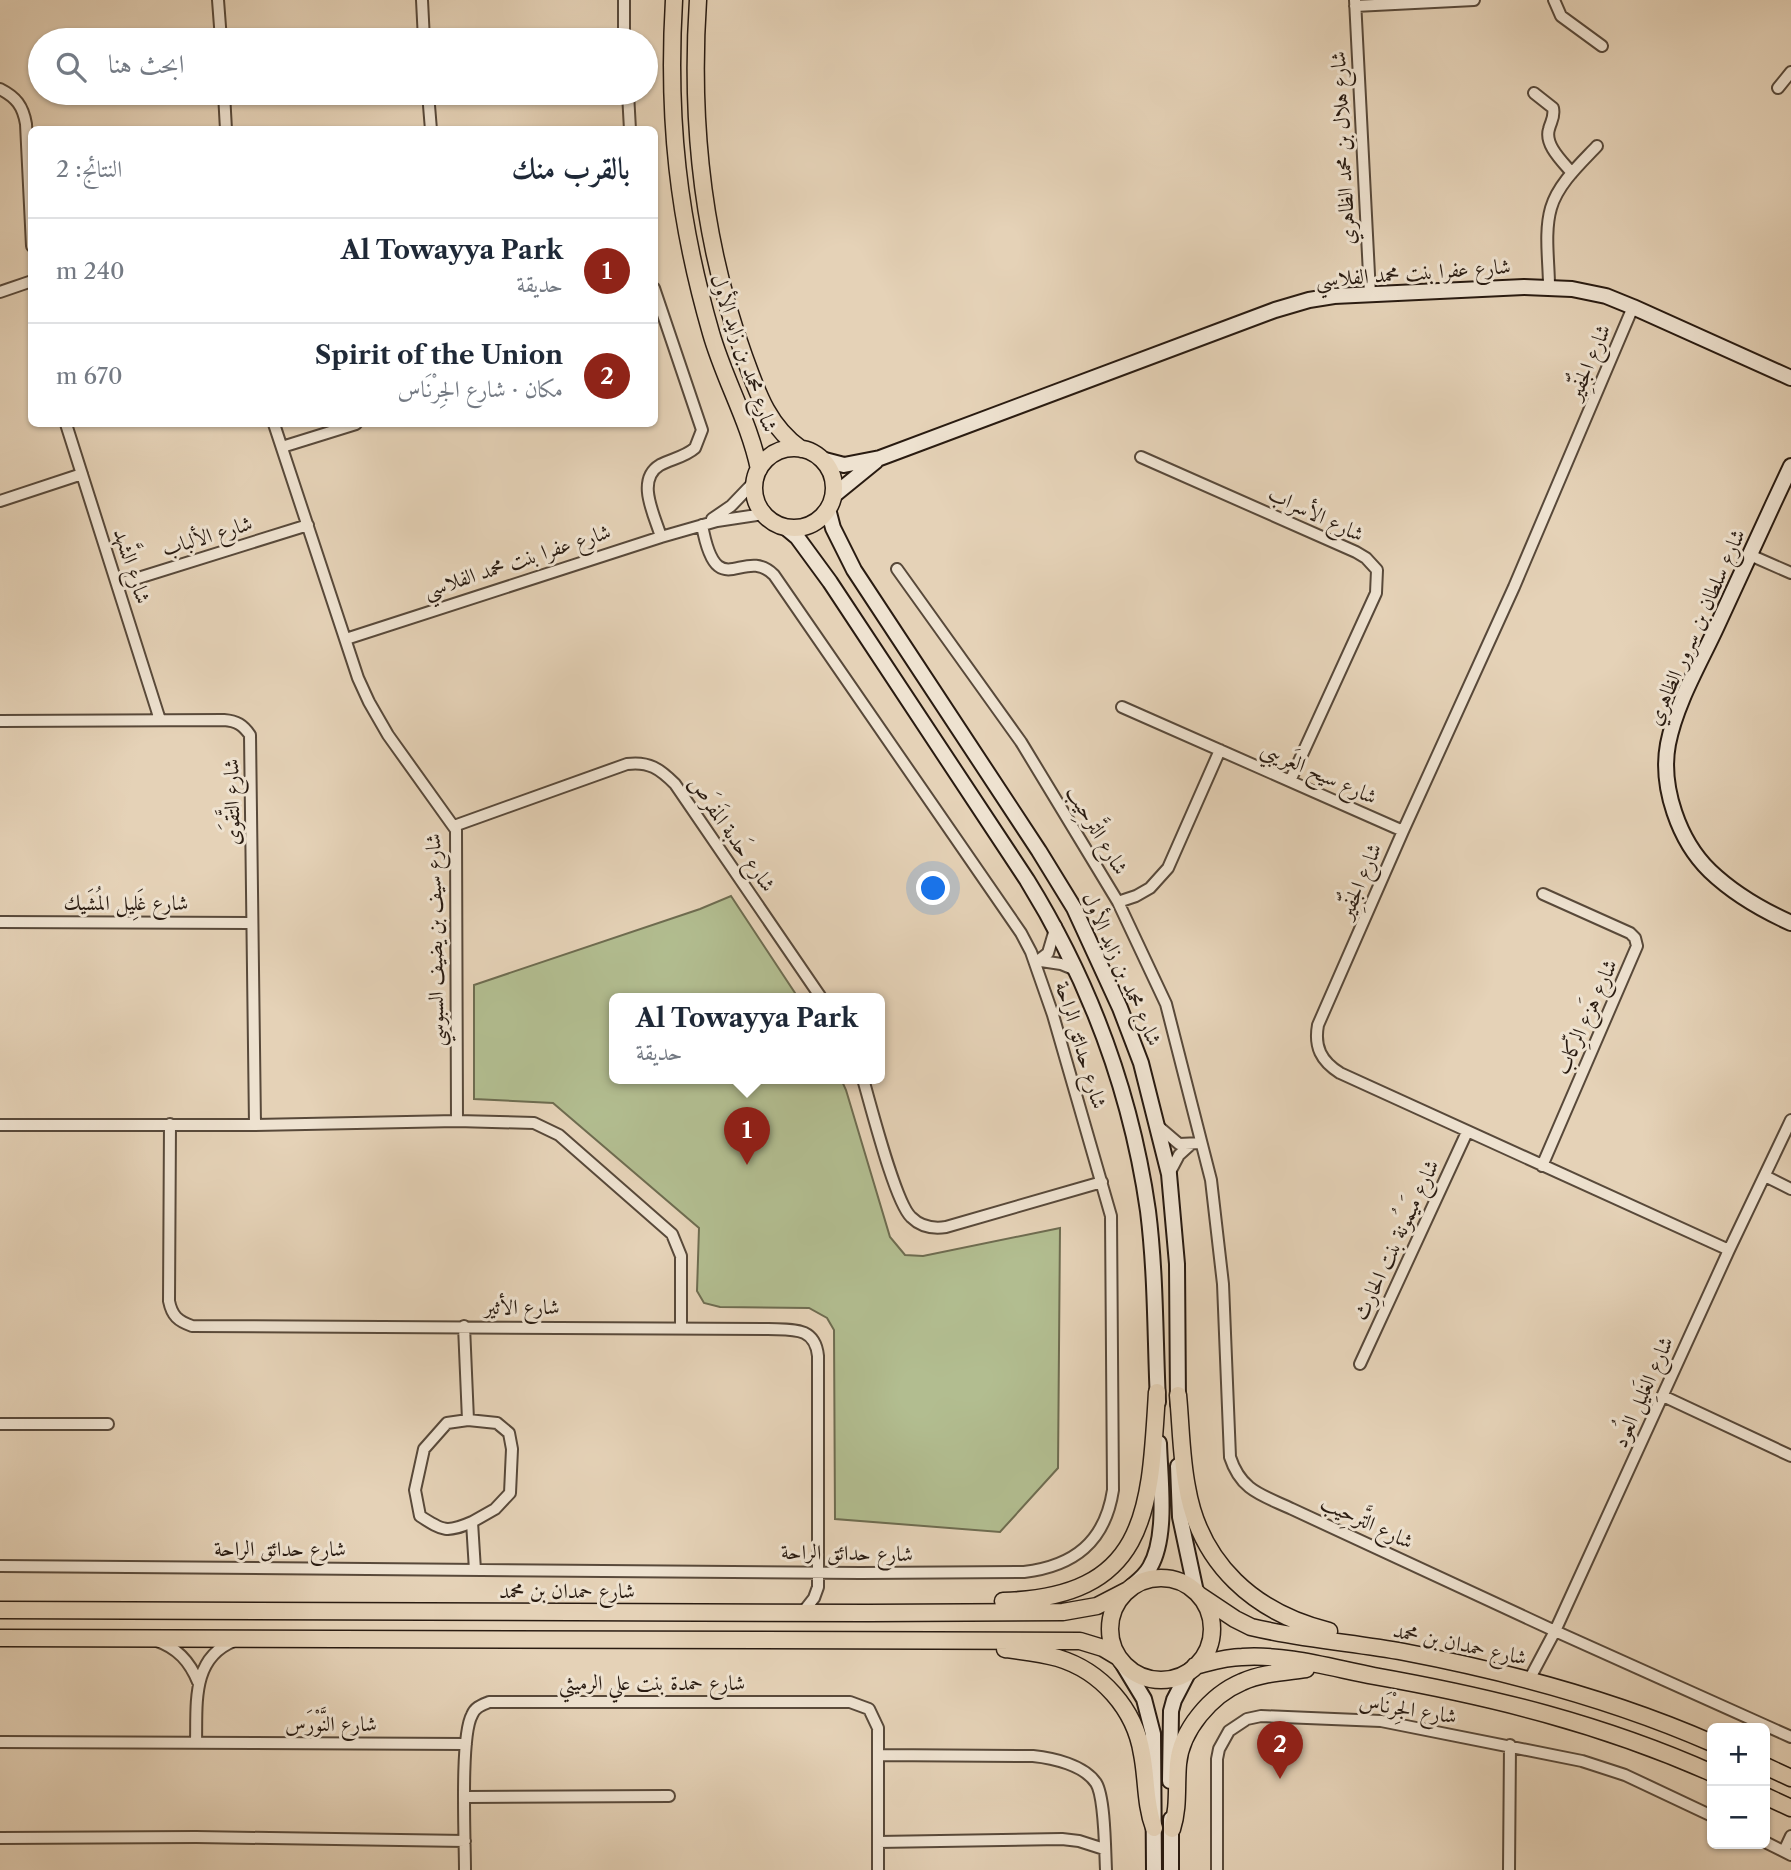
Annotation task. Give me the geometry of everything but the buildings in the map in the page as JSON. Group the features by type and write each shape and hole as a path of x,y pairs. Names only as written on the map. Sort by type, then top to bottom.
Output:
{"main road":[{"name":"شارع محمد بن زايد الأول","path":"674,0 670,66 682,216 712,337 747,424 756,475"},
{"name":"شارع محمد بن زايد الأول","path":"698,0 696,69 700,166 706,214 718,269 734,329 760,401 786,439 801,449"},
{"name":"شارع عفرا بنت محمد الفلاسي","path":"821,459 844,465 880,458 1275,310 1309,300 1370,294 1549,286 1606,296 1791,378"},
{"path":"801,449 821,459 829,470 833,482 830,503 820,518 810,525 785,527 764,514 754,494 756,475 766,459 776,452 801,449"},
{"name":"شارع عفرا بنت محمد الفلاسي","path":"830,503 880,458"},
{"name":"شارع سلطان بن سرور الظاهري","path":"1791,466 1684,699 1668,744 1666,770 1678,821 1691,846 1709,870 1755,905 1791,923"},
{"name":"شارع محمد بن زايد الأول","path":"830,503 833,528 854,570 1040,851 1074,908 1120,1007 1141,1063 1169,1174 1177,1264 1180,1517 1198,1594"},
{"name":"شارع محمد بن زايد الأول","path":"785,527 797,537 831,582 1055,926 1079,971 1116,1073 1143,1179 1154,1272 1160,1531 1152,1565 1130,1588"},
{"path":"935,1611 977,1602 1049,1597 1089,1584 1106,1572 1134,1539 1140,1524 1154,1436 1157,1392"},
{"path":"1178,1395 1187,1490 1203,1539 1229,1577 1263,1604 1290,1619 1402,1652"},
{"path":"1154,1870 1153,1734 1144,1699 1111,1640 1110,1621 1116,1604 1130,1588 1153,1578 1169,1578 1184,1583 1198,1594 1208,1611 1212,1629 1208,1647 1174,1700 1171,1711 1171,1870"},
{"name":"شارع حمدان بن محمد","path":"0,1610 1075,1611 1097,1606 1130,1588"},
{"name":"شارع حمدان بن محمد","path":"1198,1594 1251,1627 1402,1652 1529,1680 1623,1709 1707,1741"},
{"path":"0,1638 1080,1641 1103,1648 1142,1676 1155,1679 1168,1679 1227,1658 1274,1658 1461,1692 1526,1707 1635,1741 1707,1771"},
{"path":"930,1640 1048,1656 1071,1663 1100,1681 1124,1707 1138,1736 1148,1808 1154,1828"},
{"path":"1172,1829 1177,1809 1181,1750 1193,1725 1204,1711 1225,1692 1242,1682 1266,1675 1322,1666"},
{"path":"1770,1768 1791,1778"},
{"path":"1770,1798 1791,1808"}],"street":[{"path":"218,0 219,28"},
{"path":"422,0 423,28"},
{"path":"624,0 624,28"},
{"path":"1355,3 1474,0"},
{"path":"1554,0 1561,16 1602,47"},
{"name":"شارع هلال بن محمد الظاهري","path":"1355,3 1370,294"},
{"path":"1778,88 1791,72"},
{"path":"0,89 15,97 23,109 28,165"},
{"path":"1534,93 1553,108 1554,115 1548,132 1549,142 1572,173"},
{"path":"225,105 226,126"},
{"path":"429,105 431,126"},
{"path":"629,105 630,126"},
{"path":"1549,286 1549,217 1554,200 1572,173 1597,146"},
{"path":"0,292 28,282"},
{"path":"658,300 702,430 695,449 657,467 649,477 648,495 661,537"},
{"name":"شارع الجُفِّير","path":"1633,307 1514,587 1318,1026 1316,1038 1318,1049 1329,1066 1340,1073 1729,1250"},
{"name":"شارع الشَّهد","path":"67,427 160,720"},
{"name":"شارع سيف بن يضيف السبوسي","path":"275,427 358,678 369,702 404,758 454,825 457,859 457,1121"},
{"path":"282,447 346,427"},
{"name":"شارع الأسراب","path":"1141,457 1356,552 1377,570 1376,593 1290,780"},
{"path":"0,500 82,474"},
{"name":"شارع عفرا بنت محمد الفلاسي","path":"702,525 730,506 756,475"},
{"name":"شارع عفرا بنت محمد الفلاسي","path":"346,639 661,537 702,525 764,514"},
{"name":"شارع الألباب","path":"119,584 308,525"},
{"name":"شارع حدائق الراحة","path":"0,1566 1024,1572 1046,1570 1065,1563 1090,1543 1107,1514 1113,1490 1111,1216 1038,962 1021,933 774,575 765,566 757,564 730,571 718,567 711,560 702,525"},
{"path":"1750,555 1791,573"},
{"name":"شارع التَّرحِيب","path":"897,569 1021,742 1118,902 1166,1004 1196,1144 1211,1180 1223,1284 1228,1436 1230,1457 1238,1476 1250,1489 1791,1737"},
{"name":"شارع سيح العَريبي","path":"1122,707 1403,831"},
{"name":"شارع التَّقوَى","path":"0,721 235,721 244,727 250,736 255,1125"},
{"path":"1118,902 1136,897 1150,888 1168,868 1220,750"},
{"name":"شارع حَدبة المَفرَص","path":"454,825 627,764 654,766 675,784 817,993"},
{"name":"شارع هَزع الرِّكاب","path":"1542,1166 1637,946 1636,938 1630,933 1543,894"},
{"name":"شارع غَلِيل المُشَيك","path":"0,922 251,923"},
{"name":"شارع حدائق الراحة","path":"1038,962 1048,953 1055,926"},
{"name":"شارع حدائق الراحة","path":"1038,962 1060,964 1079,971"},
{"path":"865,1084 900,1198 910,1217 929,1227 946,1227 1102,1182"},
{"name":"شارع الغَلِيل العُود","path":"1529,1680 1555,1631 1791,1120"},
{"path":"0,1125 255,1125 457,1121 534,1123 552,1130 672,1234 681,1256 681,1327"},
{"name":"شارع الأثير","path":"170,1124 169,1301 172,1313 181,1322 192,1325 681,1327 799,1330 810,1335 817,1345 818,1587"},
{"path":"1156,1124 1179,1144 1196,1144"},
{"name":"شارع مَيمُونة بنت الحارِث","path":"1360,1364 1467,1132"},
{"path":"1169,1174 1179,1155 1196,1144"},
{"path":"1765,1177 1791,1189"},
{"path":"464,1326 468,1420"},
{"path":"1663,1396 1791,1456"},
{"path":"468,1420 496,1423 509,1433 512,1449 510,1493 495,1509 472,1522 453,1530 440,1529 420,1516 415,1490 424,1449 447,1423 468,1420"},
{"path":"0,1424 108,1424"},
{"path":"472,1522 475,1570"},
{"path":"803,1612 814,1598 818,1587"},
{"path":"818,1587 823,1599 834,1612"},
{"path":"151,1639 176,1650 193,1670 198,1682"},
{"path":"196,1743 198,1682 210,1657 221,1647 240,1639"},
{"name":"شارع حمدة بنت علي الرميثي","path":"465,1870 466,1744 470,1718 481,1705 489,1702 850,1702 863,1705 873,1714 878,1728 878,1870"},
{"name":"شارع الجِرْنَاس","path":"1217,1870 1219,1749 1229,1731 1247,1719 1261,1716 1381,1721 1510,1745 1604,1768 1707,1814"},
{"name":"شارع النَّوْرَس","path":"0,1742 466,1744"},
{"path":"1510,1745 1510,1870"},
{"path":"878,1755 1033,1756 1078,1769 1090,1776 1099,1789 1106,1870"},
{"path":"466,1797 668,1796"},
{"path":"1770,1844 1788,1853 1791,1836"},
{"path":"0,1838 196,1837 465,1841"},
{"path":"878,1842 1062,1839 1088,1843 1104,1849"}],"green space":[{"path":"731,896 795,993 609,993 609,1084 843,1084 890,1237 905,1255 923,1256 1060,1228 1058,1468 1000,1532 835,1519 834,1330 827,1318 809,1308 720,1307 704,1303 697,1291 699,1228 553,1103 474,1099 474,985 700,909"}],"place":[{"name":"Al Towayya Park","path":"747,1165"},
{"name":"Spirit of the Union","path":"1280,1779"}]}
